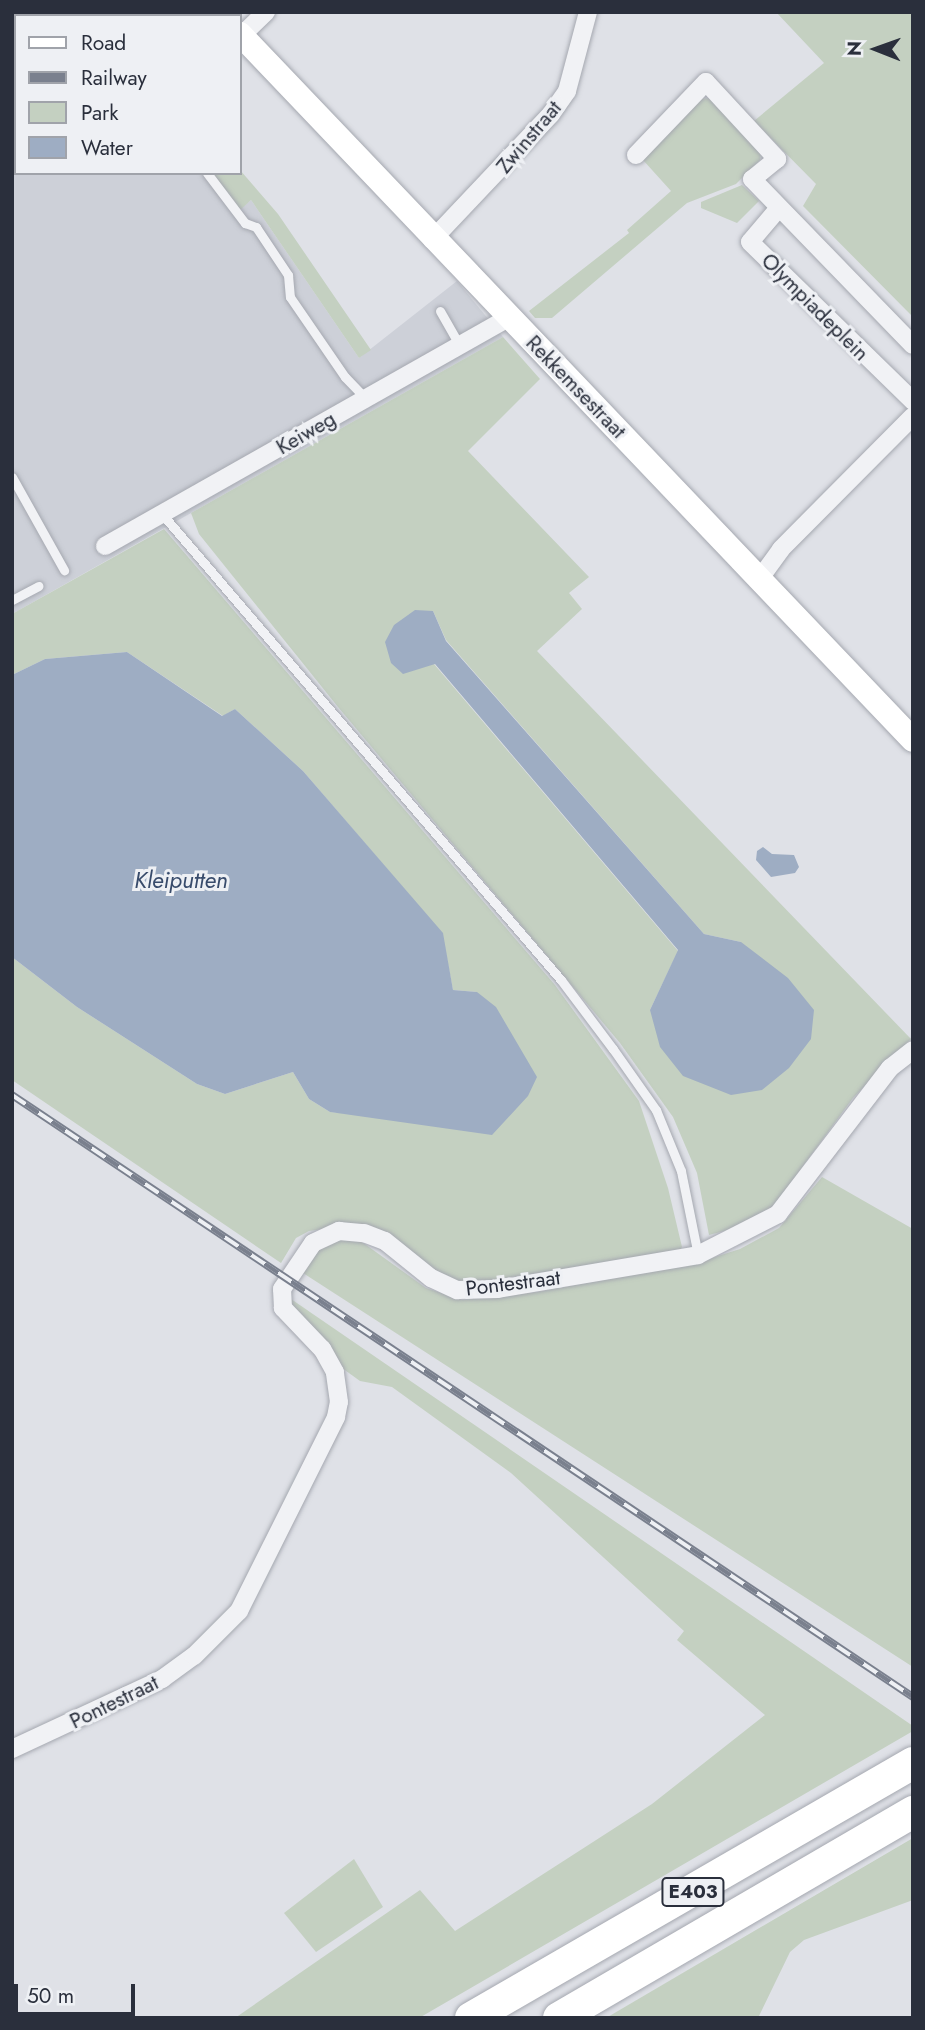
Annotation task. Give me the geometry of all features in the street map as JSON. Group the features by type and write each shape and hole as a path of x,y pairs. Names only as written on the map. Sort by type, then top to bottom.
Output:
{"highway":[{"name":"E403","path":"471,2018 913,1763"},
{"name":"E403","path":"559,2018 913,1812"}],"street":[{"path":"242,34 266,12"},
{"name":"Zwinstraat","path":"432,240 551,114 567,91 588,12"},
{"name":"Rekkemsestraat","path":"242,36 432,240 605,416 752,575 913,740"},
{"name":"Olympiadeplein","path":"636,155 706,82 777,159 752,179 778,209 913,345"},
{"name":"Olympiadeplein","path":"778,209 750,242 913,401"},
{"name":"Keiweg","path":"105,546 508,319"},
{"path":"752,575 913,416"},
{"name":"Pontestraat","path":"12,1749 162,1679 194,1657 239,1611 336,1417 339,1402 335,1372 322,1349 282,1308 282,1289 313,1243 340,1231 364,1233 385,1241 431,1278 457,1290 498,1289 698,1255 778,1214 891,1068 913,1050"}],"lane":[{"path":"209,175 245,223 256,227 288,275 290,297 345,377 366,399"},
{"path":"440,311 460,345"},
{"path":"12,477 64,570"},
{"path":"162,514 561,980 620,1059 656,1110 681,1171 698,1255"},
{"path":"12,600 38,586"}],"shaded area":[{"path":"12,12 101,12 14,14 14,175 211,175 238,211 251,200 359,358 457,281 503,337 12,614"}],"green space":[{"path":"776,12 913,12 913,317 803,206 816,184 754,121 824,63"},
{"path":"711,98 761,152 760,160 736,184 687,203 552,318 535,318 529,311 629,233 627,230 671,191 643,160 698,99"},
{"path":"242,172 278,214 371,350 359,358 251,200 238,212 210,175 242,175"},
{"path":"742,185 759,201 737,223 701,208 701,202"},
{"path":"503,337 540,379 468,451 589,577 569,593 582,609 537,651 911,1039 853,1098 770,1211 743,1226 709,1235 697,1173 673,1117 620,1043 338,707 199,534 191,513","holes":["433,611 446,640 704,934 741,942 650,1010 678,951 434,664"]},
{"path":"164,529 555,985 639,1101 668,1188 682,1247 679,1252 458,1285 352,1225 309,1231 296,1238 281,1263 12,1080 12,957 77,1007 197,1084 225,1094 293,1072 309,1099 330,1112 377,1116 477,992 453,990 442,933 303,771 235,709 223,716 127,652 45,659 12,675 12,614"},
{"path":"822,1177 913,1229 913,1667 303,1273 318,1250 341,1238 362,1242 426,1288 462,1300 537,1292 696,1263 740,1249 779,1228"},
{"path":"291,1299 913,1726 913,1731 419,2018 235,2018 420,1890 455,1931 652,1804 765,1715 677,1640 684,1631 511,1473 392,1387 360,1381 342,1368 290,1310"},
{"path":"913,1838 913,1900 804,1940 790,1952 758,2018 606,2018"},
{"path":"354,1859 383,1907 316,1952 284,1913"}],"water":[{"path":"415,610 433,611 446,641 704,934 741,942 788,978 814,1010 811,1039 789,1068 762,1090 731,1095 683,1076 660,1047 650,1010 678,950 435,664 403,674 391,663 385,642 394,625"},
{"name":"Kleiputten","path":"127,652 222,716 235,709 303,771 443,933 453,990 477,992 496,1007 537,1077 528,1096 492,1135 330,1112 309,1099 293,1072 225,1094 197,1084 77,1007 12,957 12,675 45,659"},
{"path":"763,847 772,854 794,855 799,867 795,873 771,877 756,860 757,851"}],"railway":[{"path":"12,1095 913,1697"}]}
